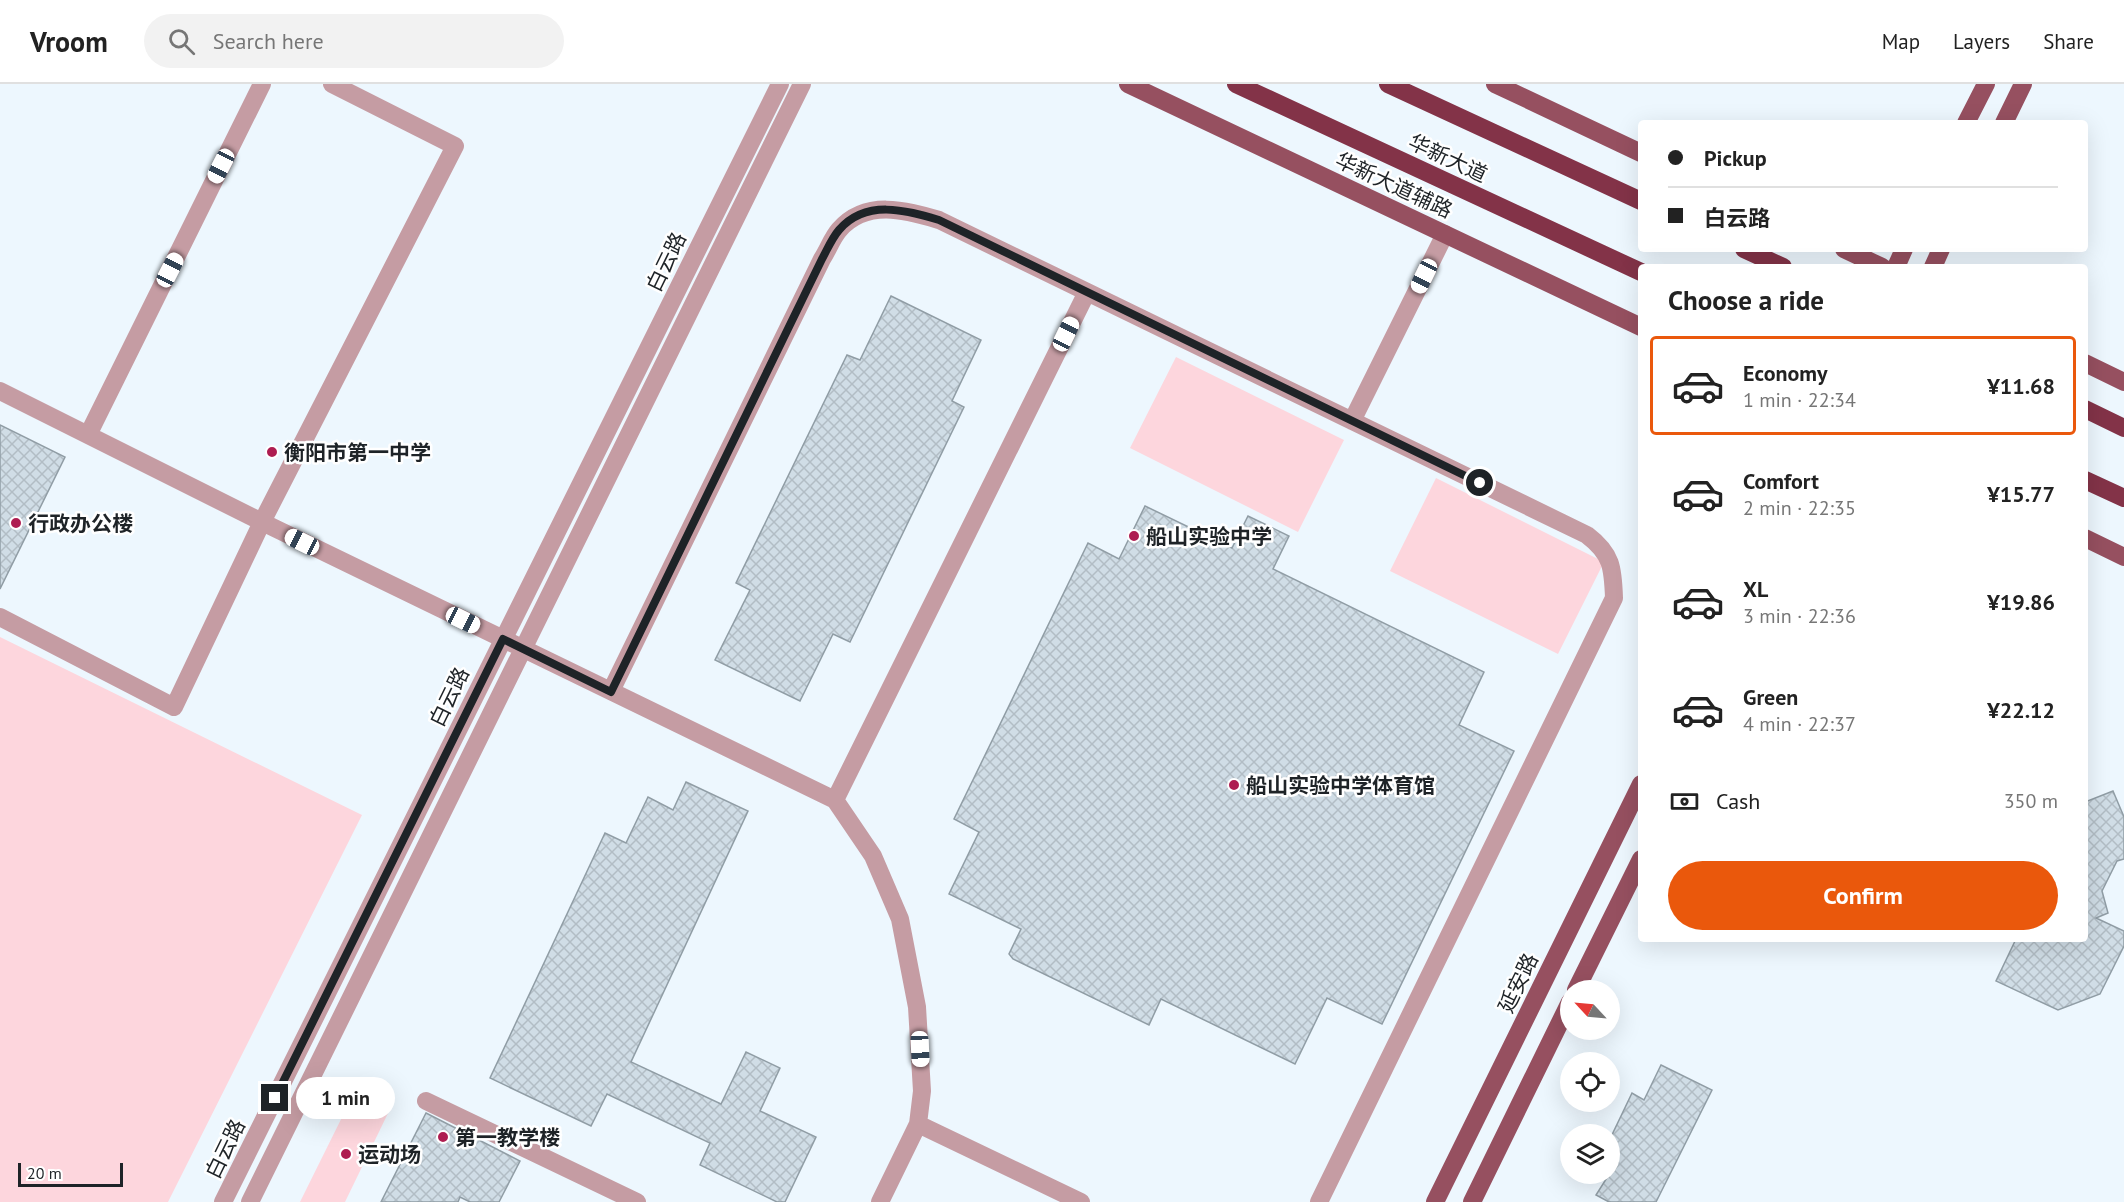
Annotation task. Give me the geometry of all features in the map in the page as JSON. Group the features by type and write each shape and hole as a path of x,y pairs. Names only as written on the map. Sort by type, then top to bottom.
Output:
{"highway":[{"name":"华新大道","path":"1236,84 1638,271"},
{"name":"华新大道","path":"1388,84 1638,200"},
{"path":"1750,252 1776,264"},
{"path":"2088,410 2124,428"},
{"path":"2088,481 2124,498"}],"main road":[{"name":"华新大道辅路","path":"1128,84 1638,326"},
{"path":"1495,84 1638,152"},
{"path":"1968,120 1986,84"},
{"path":"2005,120 2023,84"},
{"path":"1850,252 1876,264"},
{"path":"2088,364 2124,382"},
{"path":"2088,539 2124,557"},
{"name":"延安路","path":"1436,1202 1638,790"},
{"path":"1581,980 1638,865"},
{"path":"1472,1202 1560,1022"}],"street":[{"path":"88,435 262,84"},
{"path":"0,617 174,707 262,522 455,146 332,84"},
{"name":"白云路","path":"223,1202 780,84"},
{"name":"白云路","path":"250,1202 802,84"},
{"path":"611,692 822,259 839,230 864,212 899,208 939,220 1587,535 1604,548 1613,573 1614,598 1319,1202"},
{"path":"1352,421 1444,234"},
{"path":"835,801 1087,292"},
{"path":"0,391 262,522 835,801 873,856 900,919 917,1007 922,1091 918,1124 880,1202"},
{"path":"426,1101 564,1173 637,1202"},
{"path":"918,1124 1081,1202"}],"shaded area":[{"path":"1176,357 1344,440 1298,532 1130,448"},
{"path":"1436,478 1604,562 1558,654 1390,571"},
{"path":"0,637 362,815 168,1202 0,1202"},
{"name":"运动场","path":"356,1089 391,1107 345,1202 300,1202"}],"building":[{"path":"891,296 981,340 952,401 964,407 850,642 833,634 800,701 715,660 750,590 736,583 847,355 860,360"},
{"name":"行政办公楼","path":"0,425 65,457 0,589"},
{"name":"船山实验中学体育馆","path":"1145,506 1232,548 1248,516 1289,536 1273,569 1484,672 1459,725 1514,751 1382,1024 1327,998 1295,1064 1161,999 1149,1025 1013,959 1009,954 1021,929 949,894 979,832 954,819 1088,543 1119,559"},
{"path":"686,782 748,811 631,1062 721,1104 746,1052 780,1068 760,1111 816,1137 785,1202 777,1202 700,1165 710,1143 607,1094 591,1126 490,1078 605,833 626,843 648,797 673,810"},
{"path":"2113,791 2124,817 2124,859 2117,861 2102,891 2108,913 2096,918 2124,931 2124,946 2100,994 2058,1010 1996,981 2015,942 2088,942 2088,801"},
{"path":"1661,1065 1712,1090 1656,1202 1609,1202 1596,1195 1603,1184 1620,1184 1620,1124 1617,1124 1632,1093 1644,1100"},
{"name":"第一教学楼","path":"426,1113 520,1161 499,1202 470,1202 460,1197 458,1202 381,1202"}],"place":[{"name":"衡阳市第一中学","path":"272,452"},
{"name":"行政办公楼","path":"16,523"},
{"name":"船山实验中学","path":"1134,536"},
{"name":"船山实验中学体育馆","path":"1234,785"},
{"name":"第一教学楼","path":"443,1137"},
{"name":"运动场","path":"346,1154"}],"route":[{"path":"275,1098 503,639 611,692 822,259 839,230 864,212 899,208 939,220 1480,483"}]}
